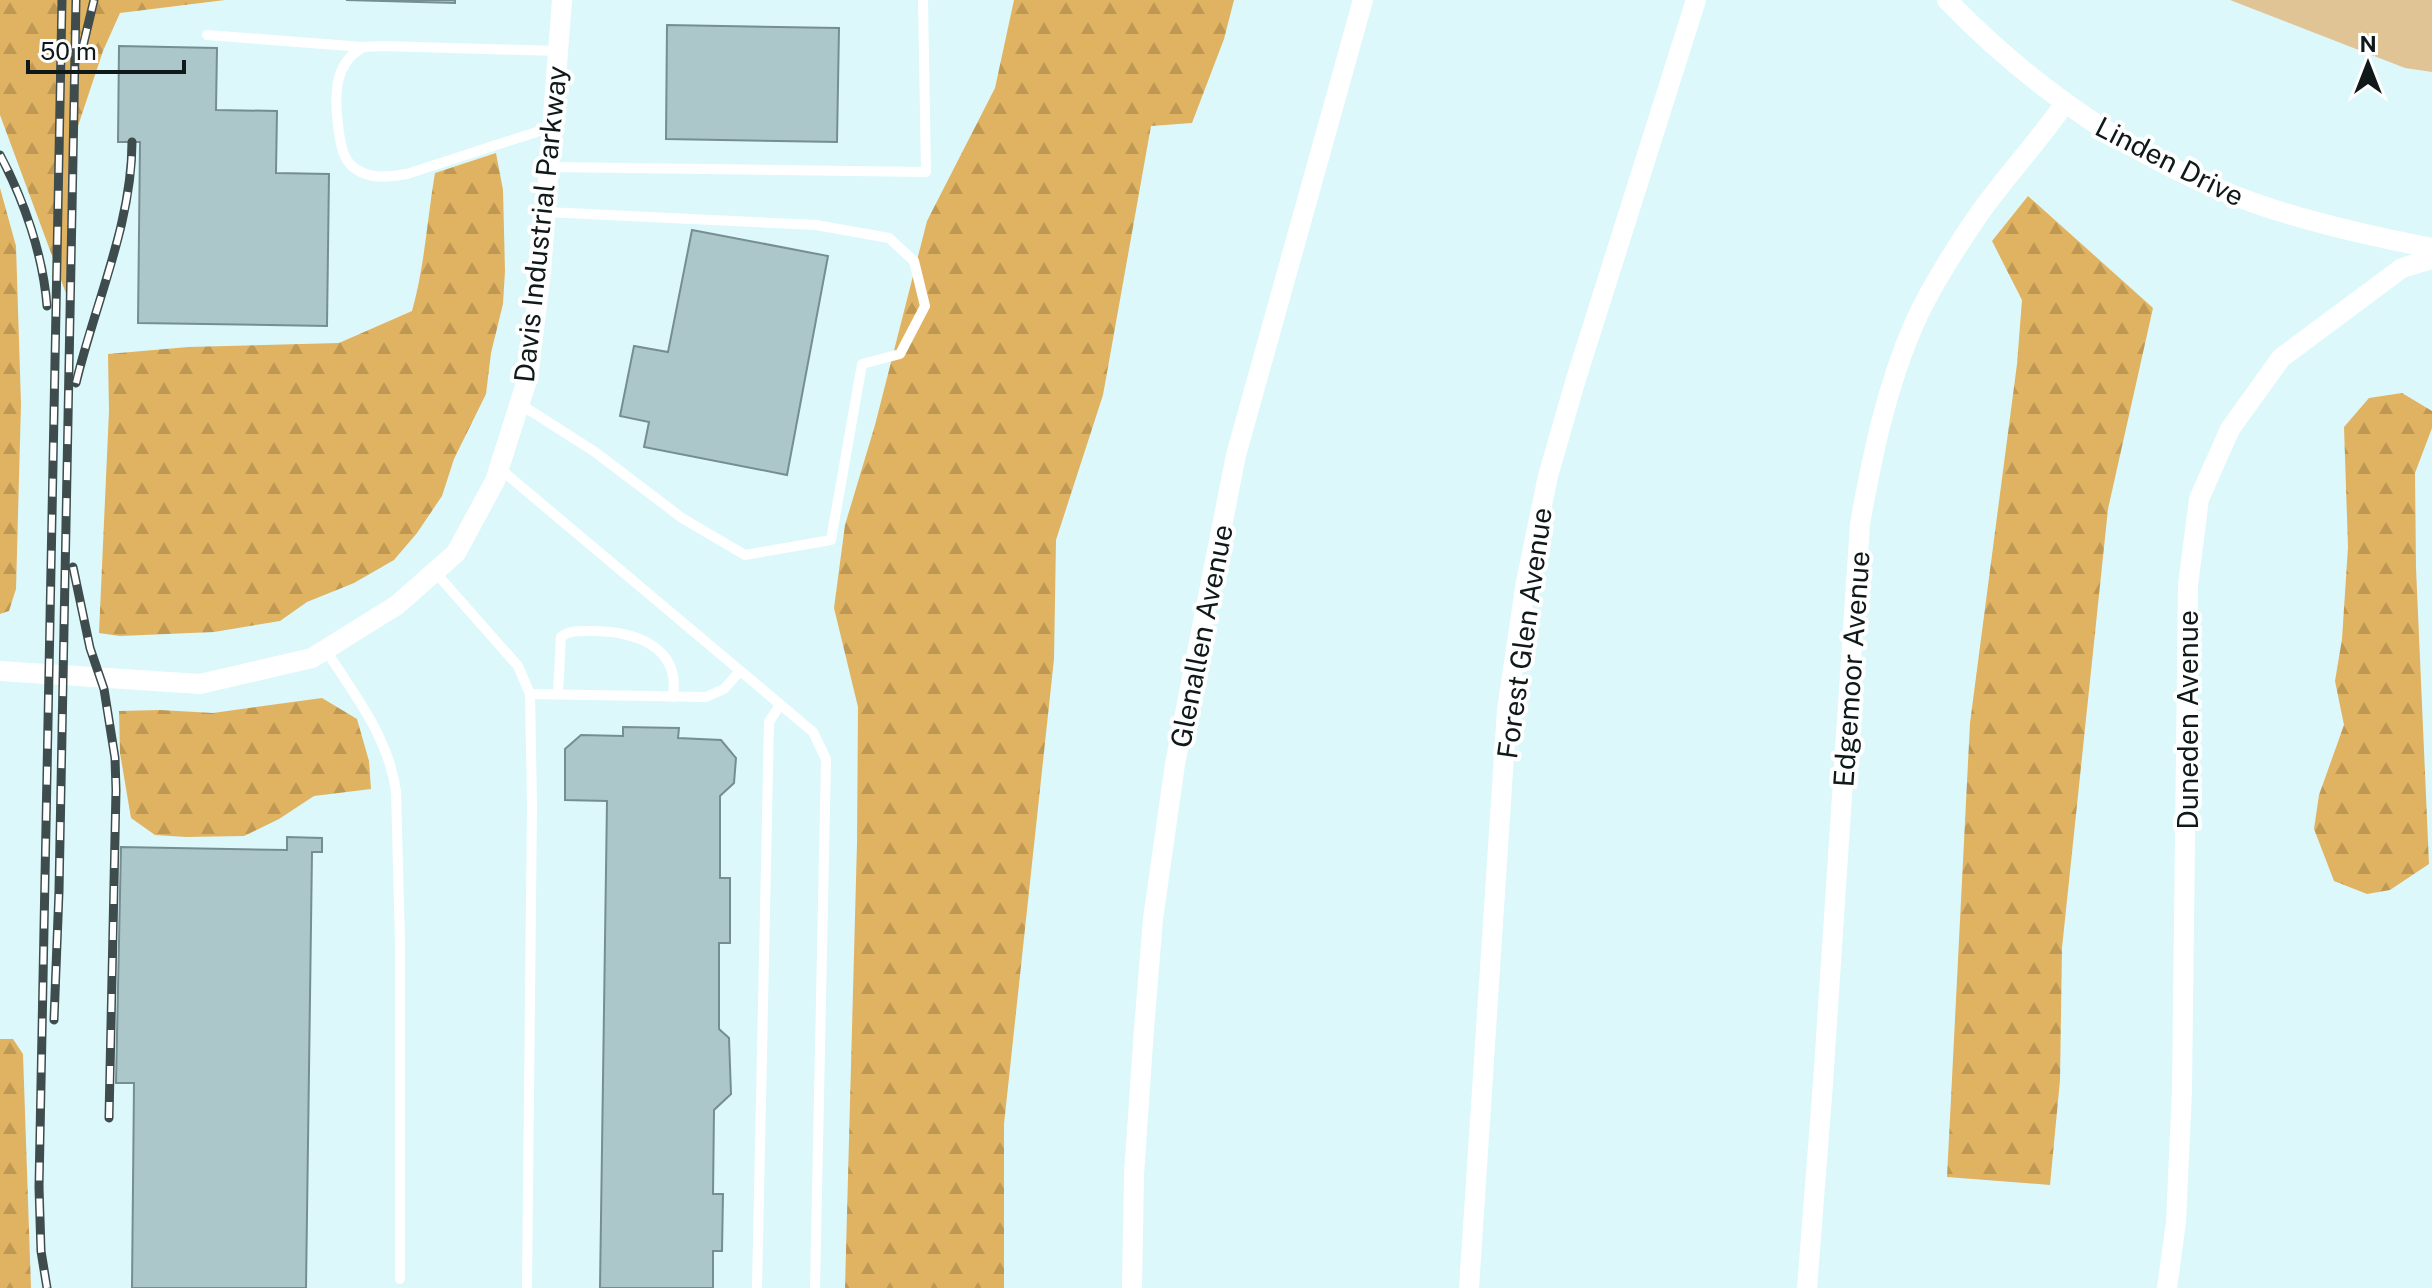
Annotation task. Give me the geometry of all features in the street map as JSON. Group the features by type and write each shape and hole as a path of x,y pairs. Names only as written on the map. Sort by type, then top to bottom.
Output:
{"street":[{"name":"Davis Industrial Parkway","path":"0,671 200,684 312,658 397,605 456,553 495,481 528,377 546,212 562,0"},
{"name":"Glenallen Avenue","path":"1132,1288 1134,1174 1153,919 1175,764 1236,455 1363,0"},
{"name":"Forest Glen Avenue","path":"1469,1288 1507,710 1526,582 1548,476 1576,379 1696,0"},
{"name":"Linden Drive","path":"1947,0 2042,87 2098,126 2182,173 2260,205 2363,235 2432,248"},
{"name":"Edgemoor Avenue","path":"1807,1288 1860,524 1873,452 1889,393 1914,324 1979,214 2065,103"},
{"name":"Duneden Avenue","path":"2167,1288 2176,1222 2182,1090 2188,585 2199,499 2230,429 2281,358 2402,268 2432,259"}],"lane":[{"path":"549,167 926,172 923,0"},
{"path":"207,35 363,47 558,51"},
{"path":"363,47 352,54 343,66 336,86 336,112 342,149 348,163 355,169 384,177 407,174 552,127"},
{"path":"520,404 595,452 682,518 745,555 831,540 862,364 900,354 925,306 914,261 889,238 816,225 546,212"},
{"path":"499,468 813,732 826,759 815,1288"},
{"path":"435,572 518,666 530,694 532,804 527,1288"},
{"path":"558,693 561,637 569,632 607,631 635,635 660,651 674,678 673,697"},
{"path":"325,649 365,709 384,746 393,770 396,791 400,942 400,1279"},
{"path":"530,694 706,697 724,689 740,671"},
{"path":"757,1288 769,722 780,705"}],"green space":[{"path":"0,0 225,0 120,13 103,51 74,138 71,307 0,115"},
{"path":"1014,0 1234,0 1224,39 1192,123 1151,126 1103,395 1056,540 1054,659 1004,1124 1004,1288 845,1288 858,707 834,608 845,525 875,425 927,221 995,88"},
{"path":"496,153 503,190 505,271 503,304 491,353 486,394 454,459 442,496 417,533 394,560 354,583 307,602 280,621 214,632 120,636 99,633 109,411 108,354 188,347 339,343 412,311 435,173"},
{"path":"0,188 16,246 21,404 16,589 9,611 0,614"},
{"path":"2028,196 2153,308 2108,509 2062,948 2060,1080 2050,1185 1947,1177 1970,723 2017,364 2022,300 1992,241"},
{"path":"2402,393 2432,411 2432,428 2415,473 2429,864 2390,890 2367,894 2334,881 2314,829 2319,795 2344,725 2335,681 2342,639 2348,547 2344,427 2369,398"},
{"path":"322,698 357,719 369,761 371,789 314,796 279,819 244,836 155,835 131,818 120,753 119,711 213,713"},
{"path":"0,1039 13,1039 23,1054 31,1288 0,1288"}],"shaded area":[{"path":"2230,0 2432,0 2432,72 2405,68"}],"building":[{"path":"346,0 455,0 455,3"},
{"path":"667,25 839,28 837,142 666,139"},
{"path":"119,46 217,48 216,110 277,111 276,173 329,174 327,326 138,323 140,142 118,142"},
{"path":"692,230 828,256 787,475 644,447 649,422 620,416 634,346 668,352"},
{"path":"623,727 679,728 678,738 721,740 736,758 734,783 720,796 720,878 730,878 730,943 719,943 719,1029 729,1038 731,1094 714,1110 713,1194 723,1194 722,1251 713,1251 713,1288 600,1288 607,801 565,800 565,749 581,735 623,736"},
{"path":"287,837 322,838 322,852 312,852 306,1288 132,1288 134,1083 116,1083 121,847 287,850"}],"railway":[{"path":"47,1288 41,1251 39,1187 62,0"},
{"path":"54,1020 76,0"},
{"path":"83,46 94,0"},
{"path":"76,383 126,203 132,142"},
{"path":"0,155 31,228 47,306"},
{"path":"73,567 90,648 104,689 115,758 109,1118"}]}
